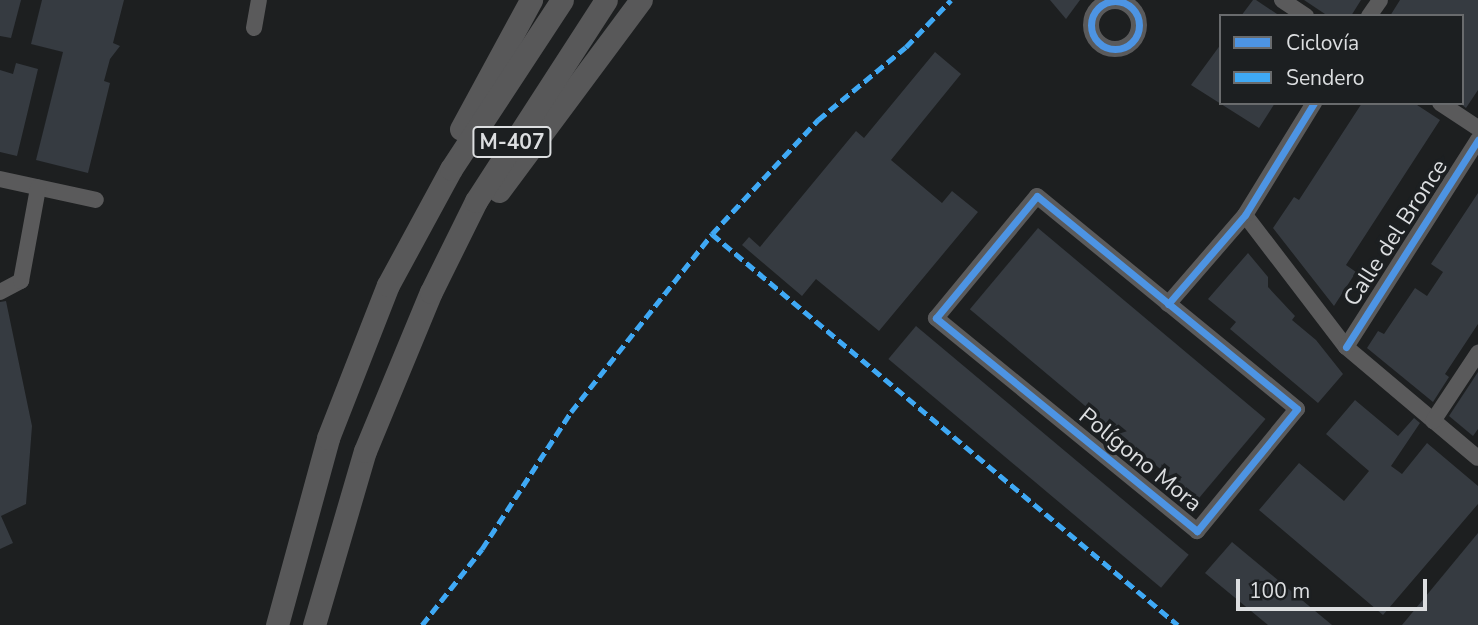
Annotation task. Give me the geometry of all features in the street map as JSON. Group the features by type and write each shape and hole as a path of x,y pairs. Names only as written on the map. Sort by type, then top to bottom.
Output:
{"highway":[{"path":"422,217 436,175 531,0"},
{"name":"M-407","path":"278,625 328,438 355,360 422,217 562,0"},
{"name":"M-407","path":"314,625 365,451 431,292 475,201 606,0"},
{"path":"431,292 525,151 641,0"}],"street":[{"path":"254,28 259,0"},
{"path":"1282,0 1303,14"},
{"path":"1168,304 1245,215 1313,105"},
{"path":"1443,105 1478,128"},
{"name":"Calle del Bronce","path":"1346,347 1478,140"},
{"path":"0,179 96,200"},
{"path":"0,292 22,281 38,188"},
{"name":"Polígono Mora","path":"1037,196 1168,304 1297,409 1197,531 936,318 1037,196"},
{"path":"1245,215 1346,347 1478,458"},
{"path":"1433,421 1478,353"}],"building":[{"path":"0,0 21,0 11,38 0,36"},
{"path":"42,0 124,0 113,43 120,46 110,59 104,81 110,83 88,173 36,160 63,52 31,44"},
{"path":"1050,0 1080,0 1066,19"},
{"path":"1253,0 1256,0 1277,14 1242,14"},
{"path":"1304,0 1361,0 1352,14 1325,14"},
{"path":"1400,0 1478,0 1478,90 1466,108 1462,105 1464,14 1391,14"},
{"path":"1219,47 1219,103 1191,85"},
{"path":"935,52 961,74 891,160 942,203 952,191 978,212 879,331 816,279 802,296 742,245 749,237 760,247 856,131 864,138"},
{"path":"16,63 38,69 17,156 0,152 0,70 13,74"},
{"path":"1223,105 1274,105 1259,128"},
{"path":"1361,105 1417,105 1440,120 1346,265 1356,272 1334,306 1273,228 1294,197 1299,200"},
{"path":"1478,193 1478,324 1445,374 1449,377 1433,402 1367,348 1378,331 1384,334 1415,288 1427,296 1443,272 1431,264"},
{"path":"1038,228 1266,419 1197,500 970,309"},
{"path":"1248,253 1268,277 1268,287 1295,316 1292,320 1316,340 1343,374 1318,403 1230,329 1236,322 1208,299"},
{"path":"6,301 32,426 26,504 1,516 13,543 0,549 0,302"},
{"path":"916,326 1189,555 1161,588 888,359"},
{"path":"1478,372 1478,429 1473,436 1449,416"},
{"path":"1355,400 1398,436 1414,418 1420,423 1391,466 1402,474 1427,443 1478,486 1478,504 1383,615 1259,510 1299,463 1344,501 1369,471 1326,434"},
{"path":"1478,533 1478,625 1402,625"},
{"path":"1232,542 1332,625 1268,625 1205,573"}],"marked path":[{"path":"422,625 482,549 571,412 712,234 818,120 906,47 951,0"},
{"path":"712,234 1178,625"}],"cycle path":[{"path":"1115,1 1132,8 1139,25 1132,42 1115,49 1098,42 1091,25 1098,8 1115,1"},
{"path":"1168,304 1245,215 1313,105"},
{"path":"1346,347 1478,140"},
{"path":"1037,196 1297,409 1197,531 936,318 1037,196"}]}
